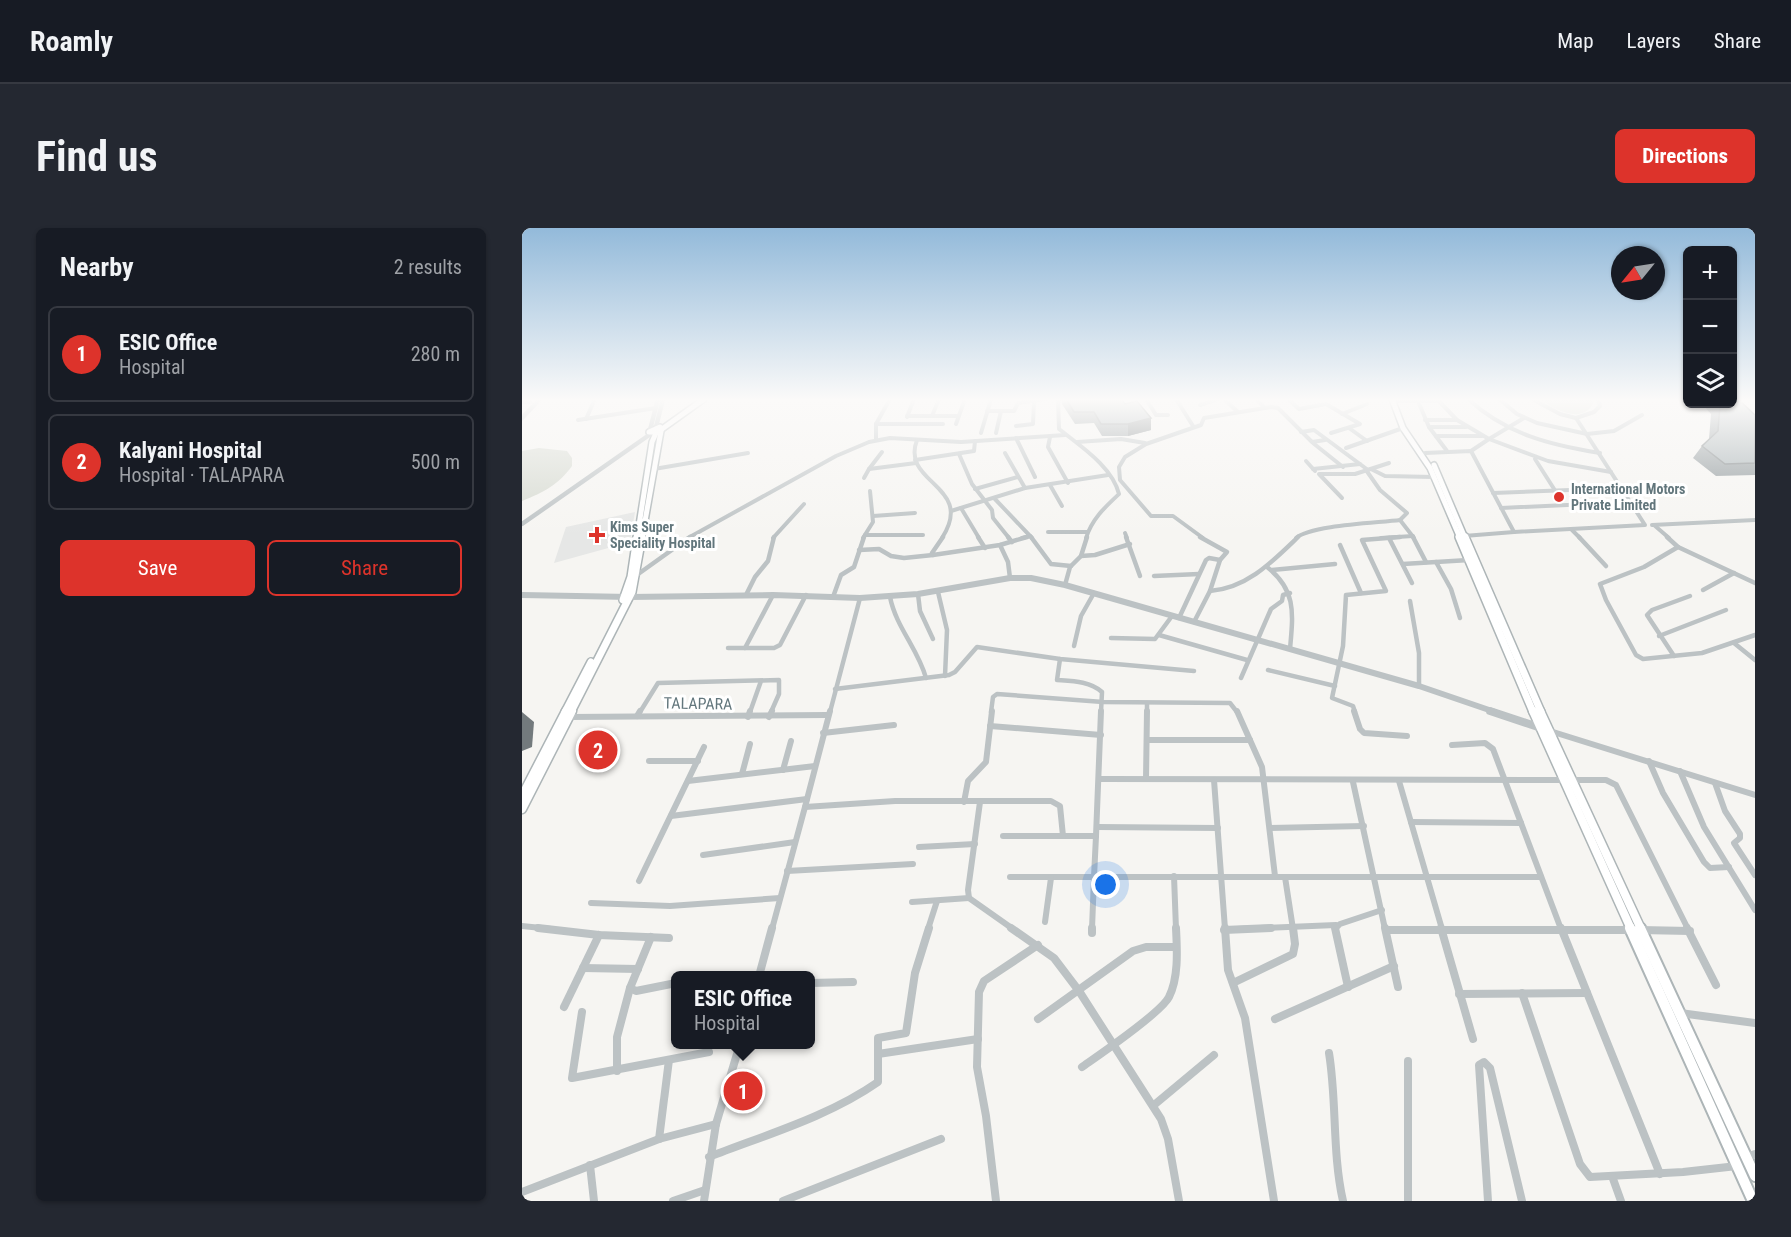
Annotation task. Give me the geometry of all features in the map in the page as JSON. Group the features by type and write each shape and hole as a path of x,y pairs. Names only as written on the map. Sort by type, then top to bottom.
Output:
{"main road":[{"path":"634,578 652,444"},
{"path":"522,809 569,717 634,578 654,469 655,444"},
{"path":"1415,444 1434,477 1469,560 1636,930 1753,1201"},
{"path":"1419,444 1440,477 1545,730"},
{"path":"522,796 627,597"},
{"path":"1636,930 1751,1155 1755,1176"}],"street":[{"path":"522,518 634,444"},
{"path":"522,524 635,444"},
{"path":"634,578 692,535 738,508 836,456 865,444"},
{"path":"916,444 913,455 916,462 926,476 943,490 951,511 950,524 932,553 933,555"},
{"path":"869,469 958,454 975,450 975,444"},
{"path":"1019,444 1035,477"},
{"path":"1049,444 1068,483"},
{"path":"1065,585 1071,566 1081,556 1087,532 1094,518 1119,494 1094,457 1080,444"},
{"path":"1145,444 1129,454 1121,468 1120,480 1151,516 1173,516 1203,539 1227,550 1227,554 1220,560 1209,591 1194,622"},
{"path":"1315,444 1343,467"},
{"path":"1331,444 1369,470 1385,476 1434,477"},
{"path":"1346,448 1357,444"},
{"path":"1442,444 1447,451"},
{"path":"1425,453 1471,451 1482,444"},
{"path":"1500,444 1535,459 1574,469 1611,472"},
{"path":"1555,444 1600,453"},
{"path":"1594,444 1645,525"},
{"path":"1471,451 1515,532"},
{"path":"864,478 882,452"},
{"path":"654,469 748,453"},
{"path":"1005,453 1025,488"},
{"path":"958,454 975,489 992,510 993,518 1012,542"},
{"path":"1535,459 1556,492"},
{"path":"1306,460 1342,498"},
{"path":"1319,474 1354,474 1389,463"},
{"path":"1313,469 1360,464"},
{"path":"1209,591 1236,586 1270,568 1302,533 1400,520 1407,513 1380,490 1369,470"},
{"path":"951,511 1025,488 1108,475"},
{"path":"975,489 1018,477"},
{"path":"1050,485 1062,506"},
{"path":"1493,493 1622,488"},
{"path":"833,597 841,575 854,567 873,516 870,491"},
{"path":"994,498 1030,536 1051,564 1071,566"},
{"path":"1501,508 1632,502"},
{"path":"746,595 755,577 768,561 771,543 777,532 804,504"},
{"path":"961,508 985,548"},
{"path":"873,516 915,513"},
{"path":"1400,520 1413,536 1426,562"},
{"path":"1464,536 1755,520"},
{"path":"1654,525 1678,547 1755,583"},
{"path":"1571,529 1606,566"},
{"path":"1048,532 1087,532"},
{"path":"1125,533 1140,576"},
{"path":"865,535 923,535"},
{"path":"859,549 879,549 885,554 910,559 985,548 1030,536"},
{"path":"1407,736 1368,734 1362,731 1353,706 1332,698 1341,663 1346,623 1346,595 1386,591 1362,540 1413,536"},
{"path":"1389,538 1412,584"},
{"path":"1081,556 1095,555 1130,544"},
{"path":"1000,545 1008,562 1010,578"},
{"path":"1340,545 1361,593"},
{"path":"1678,547 1644,567 1600,584 1636,656 1643,658 1702,653 1755,635"},
{"path":"1111,638 1150,640 1160,634 1176,617 1207,559 1220,560"},
{"path":"1403,564 1469,560"},
{"path":"1436,562 1451,589 1460,618"},
{"path":"1270,568 1335,564"},
{"path":"1270,568 1290,593 1293,605 1290,649"},
{"path":"1154,576 1199,573"},
{"path":"1702,590 1734,573"},
{"path":"522,596 890,597 938,592 1010,578 1031,578 1095,593 1419,686 1545,730 1755,795"},
{"path":"938,592 947,630 945,676"},
{"path":"1074,646 1081,616 1095,593"},
{"path":"1241,678 1271,609 1282,601 1283,595 1290,593"},
{"path":"918,594 920,611 933,639"},
{"path":"745,648 773,595"},
{"path":"728,648 774,648 780,645 806,596"},
{"path":"1674,656 1648,618 1648,613 1690,596"},
{"path":"890,597 900,627 921,658 926,678"},
{"path":"760,971 860,598"},
{"path":"1410,601 1419,653 1419,686"},
{"path":"1659,636 1726,610"},
{"path":"1160,634 1247,660"},
{"path":"1734,643 1755,660"},
{"path":"835,689 945,676 955,672 964,658 977,647 1060,659 1194,671"},
{"path":"1060,659 1057,680 1073,681 1101,688 1103,702 1092,933"},
{"path":"1268,670 1335,686"},
{"path":"637,716 658,683 775,680 780,683 769,717"},
{"path":"748,717 761,681"},
{"path":"964,802 970,777 986,762 993,697 997,694 1103,702 1230,702 1235,707 1262,766 1275,876"},
{"path":"1146,779 1147,703"},
{"name":"TALAPARA","path":"569,717 827,715"},
{"path":"823,733 894,725"},
{"path":"990,726 1101,735"},
{"path":"1147,740 1250,740"},
{"path":"783,770 791,741"},
{"path":"742,774 750,744"},
{"path":"1452,744 1488,744 1493,749 1562,931 1660,1174"},
{"path":"639,881 704,747"},
{"path":"649,761 698,761"},
{"path":"1649,761 1663,793 1704,861 1710,868 1729,867"},
{"path":"688,781 815,766"},
{"path":"1680,771 1701,819 1755,910"},
{"path":"1099,779 1353,782 1606,780 1613,782 1716,985"},
{"path":"1214,780 1228,970 1245,1018 1274,1201"},
{"path":"1399,781 1473,1039"},
{"path":"1353,782 1376,876 1398,987"},
{"path":"1715,783 1725,811 1740,834 1740,838 1734,843 1755,875"},
{"path":"969,898 968,890 980,802"},
{"path":"671,816 737,806 806,803 1055,802 1060,806 1063,836"},
{"path":"1411,822 1521,824"},
{"path":"1270,828 1364,826"},
{"path":"1097,827 1218,828"},
{"path":"1004,836 1096,836"},
{"path":"703,855 795,842"},
{"path":"919,847 975,844"},
{"path":"787,871 913,864"},
{"path":"1082,1067 1114,1045 1168,1000 1173,993 1174,876"},
{"path":"1233,983 1293,954 1295,944 1285,876"},
{"path":"1010,877 1541,877"},
{"path":"1045,922 1051,878"},
{"path":"591,903 670,906 780,898"},
{"path":"912,902 969,898 1054,958 1079,991 1154,1105 1168,1139 1179,1201"},
{"path":"709,1157 816,1115 861,1094 878,1082 878,1038 906,1033 915,973 937,901"},
{"path":"1224,930 1336,925 1382,910"},
{"path":"1336,925 1335,932 1348,987"},
{"path":"522,926 599,935 669,938"},
{"path":"1386,930 1690,931"},
{"path":"564,1007 599,935"},
{"path":"617,1071 617,1037 630,988 651,938"},
{"path":"996,1201 986,1116 978,1081 981,985 1038,945"},
{"path":"1038,1019 1134,951 1146,947 1175,947"},
{"path":"1275,1019 1394,966"},
{"path":"583,968 638,969"},
{"path":"815,983 853,982"},
{"path":"630,988 636,991 671,984"},
{"path":"1521,993 1583,1170 1590,1177 1660,1174 1737,1166"},
{"path":"1459,994 1587,993"},
{"path":"582,1012 572,1078 585,1078 709,1052"},
{"path":"1680,1013 1755,1023"},
{"path":"878,1054 978,1039"},
{"path":"704,1201 709,1157 716,1124 738,1049"},
{"path":"1329,1053 1334,1090 1336,1174 1342,1201"},
{"path":"1154,1105 1214,1055"},
{"path":"659,1139 669,1060"},
{"path":"1408,1061 1408,1201"},
{"path":"1488,1201 1479,1065 1484,1062 1490,1068 1522,1201"},
{"path":"522,1192 659,1139 716,1124"},
{"path":"783,1201 941,1139"},
{"path":"590,1165 594,1201"},
{"path":"1612,1176 1621,1201"},
{"path":"673,1201 705,1190"}],"shaded area":[{"path":"539,448 567,451 572,458 572,466 550,487 522,501 522,451"},
{"name":"Kims Super Speciality Hospital","path":"635,512 630,542 554,563 566,527"}],"building":[{"path":"1755,444 1755,463 1725,464 1702,446"}],"place":[{"name":"International Motors Private Limited","path":"1559,497"},
{"name":"Kims Super Speciality Hospital","path":"597,535"},
{"name":"Kalyani Hospital","path":"598,750"},
{"name":"ESIC Office","path":"743,1091"}]}
